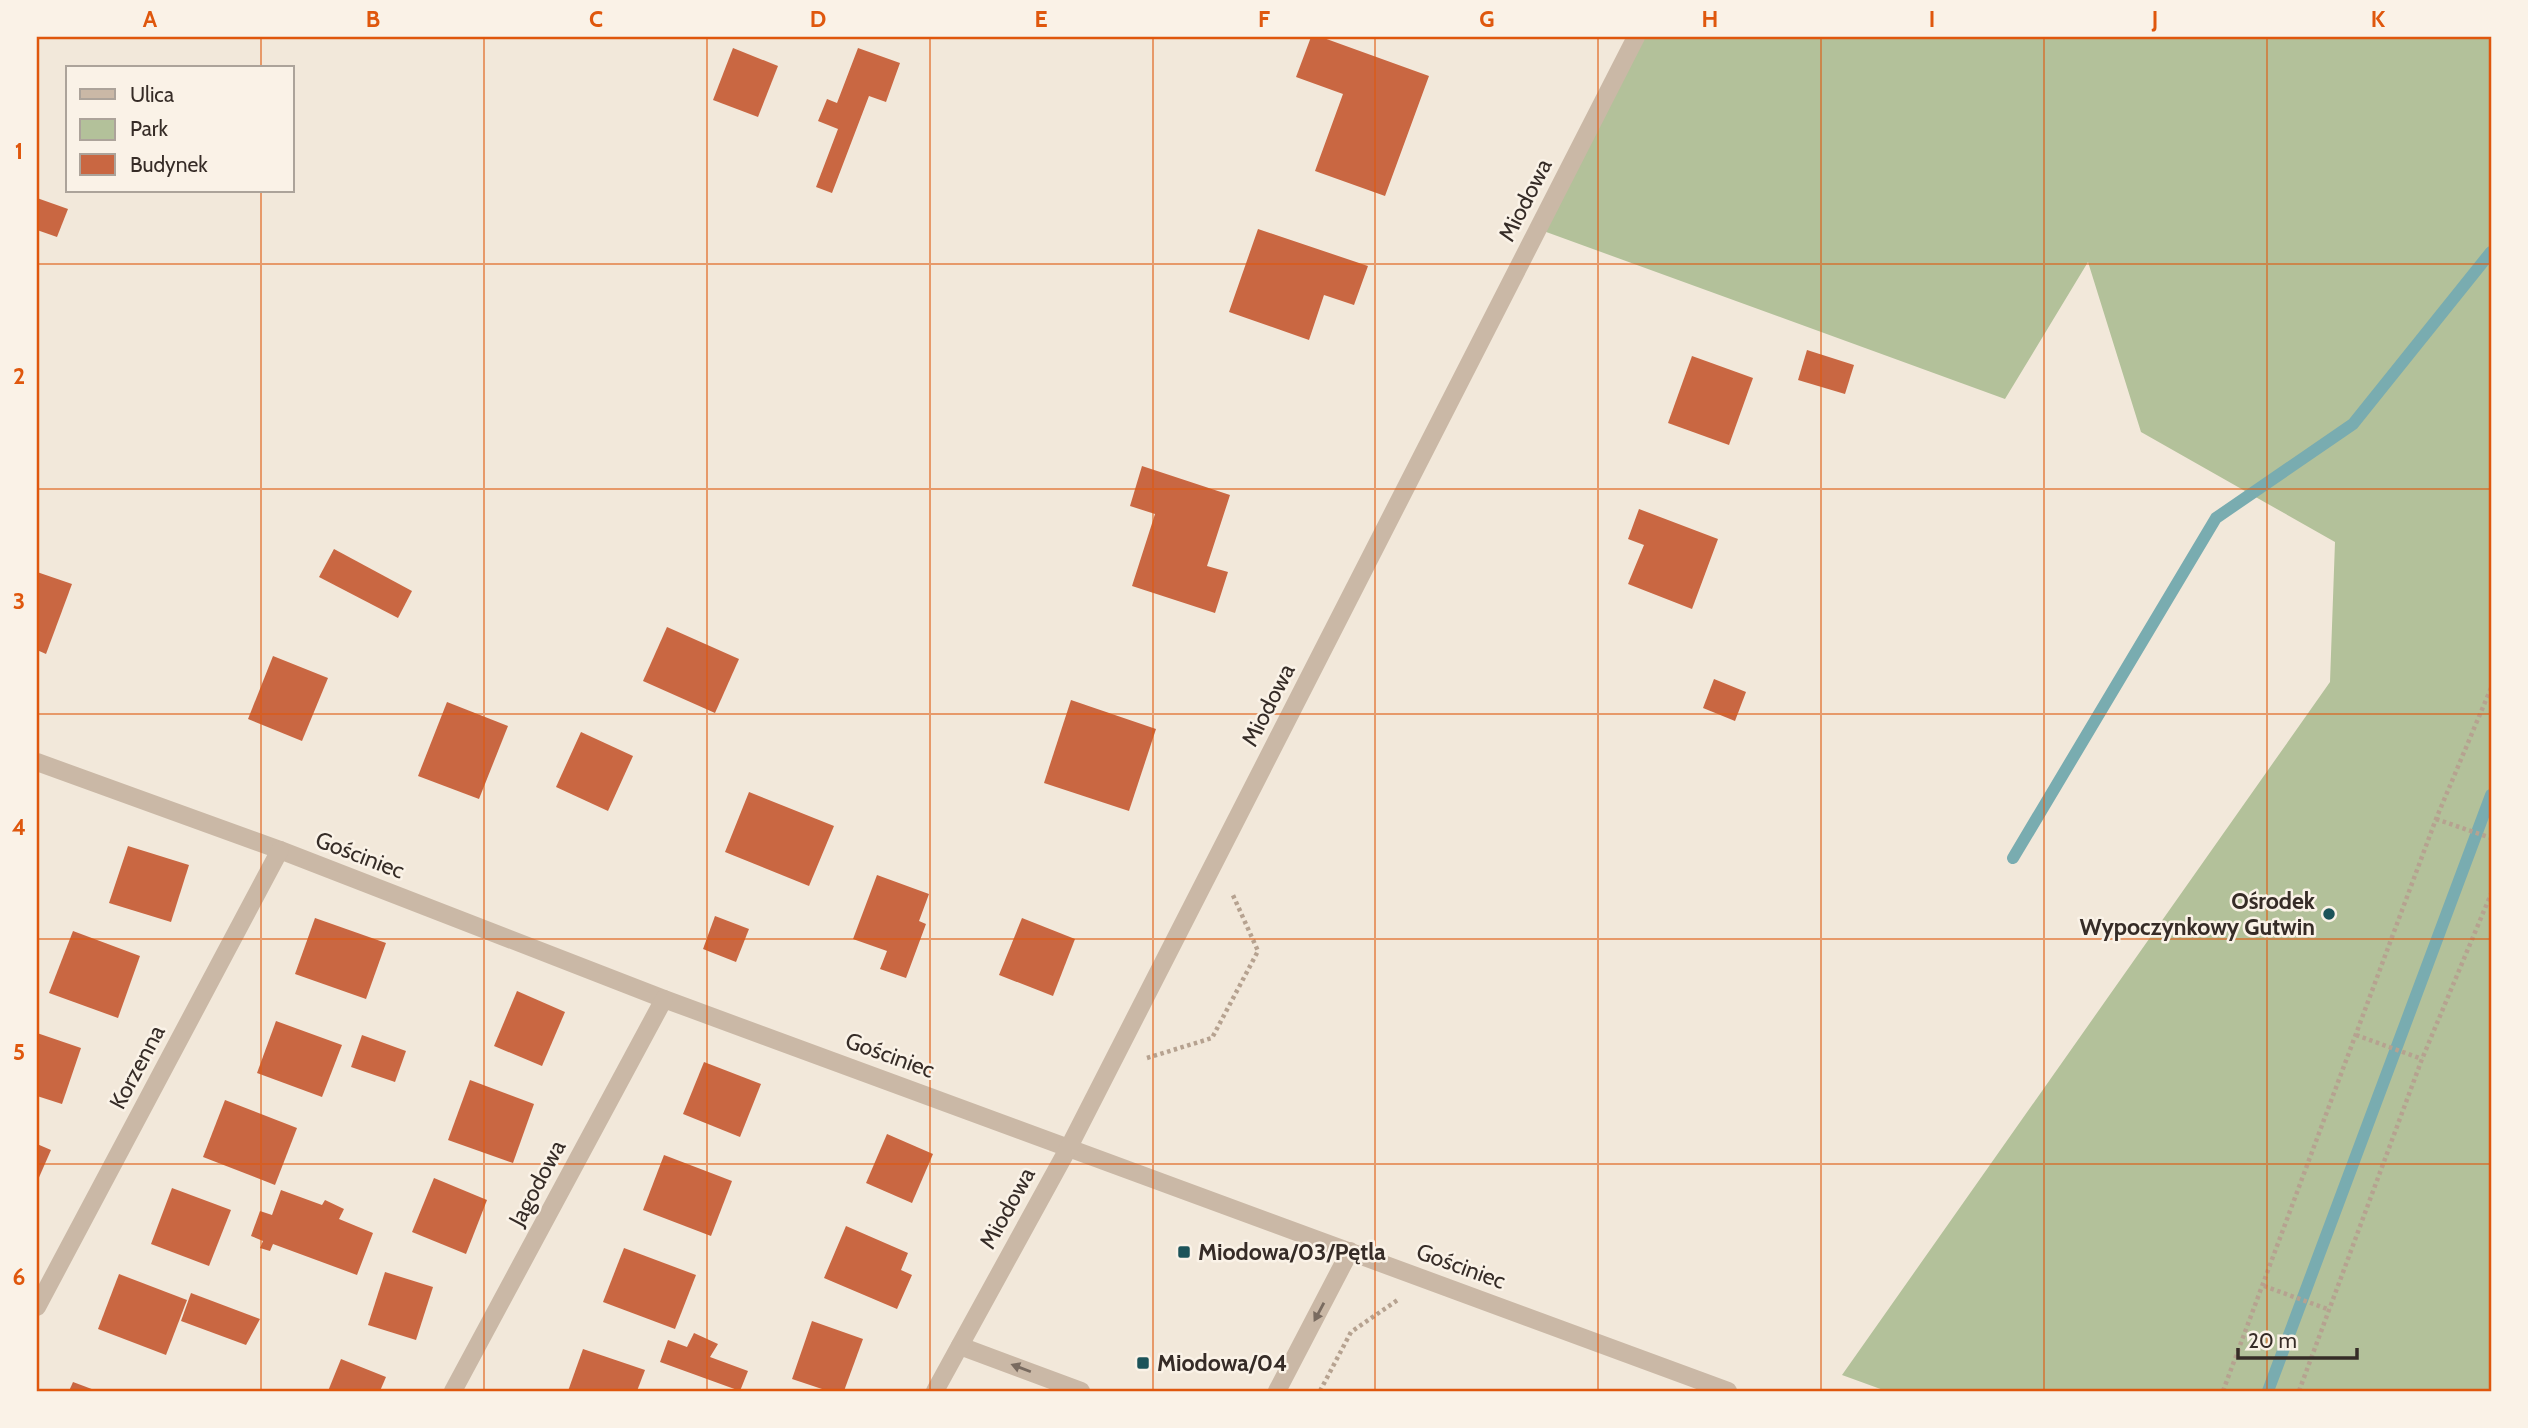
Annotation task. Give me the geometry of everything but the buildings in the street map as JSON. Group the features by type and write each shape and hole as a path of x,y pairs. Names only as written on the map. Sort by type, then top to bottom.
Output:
{"street":[{"name":"Miodowa","path":"935,1391 1069,1147 1636,37"},
{"name":"Gościniec","path":"37,762 280,850 664,999 1728,1391"},
{"name":"Korzenna","path":"37,1307 280,850"},
{"name":"Jagodowa","path":"453,1391 664,999"},
{"path":"1277,1391 1350,1251"},
{"path":"960,1346 1081,1391"}],"path":[{"path":"2223,1391 2437,820 2491,688"},
{"path":"2437,820 2491,838"},
{"path":"2299,1391 2422,1059 2491,894"},
{"path":"2356,1035 2422,1059"},
{"path":"1320,1391 1351,1332 1407,1293 1413,1275"},
{"path":"2263,1286 2330,1310"}],"green space":[{"path":"1633,37 2491,37 2491,1391 1886,1391 1842,1375 2330,682 2335,542 2141,432 2088,262 2005,399 1538,229"}],"waterway":[{"path":"2013,858 2216,518 2353,424 2491,252"},
{"path":"2268,1391 2491,795"}],"place":[{"name":"Ośrodek Wypoczynkowy Gutwin","path":"2329,914"},
{"name":"Miodowa/03/Pętla","path":"1184,1252"},
{"name":"Miodowa/04","path":"1143,1363"}]}
